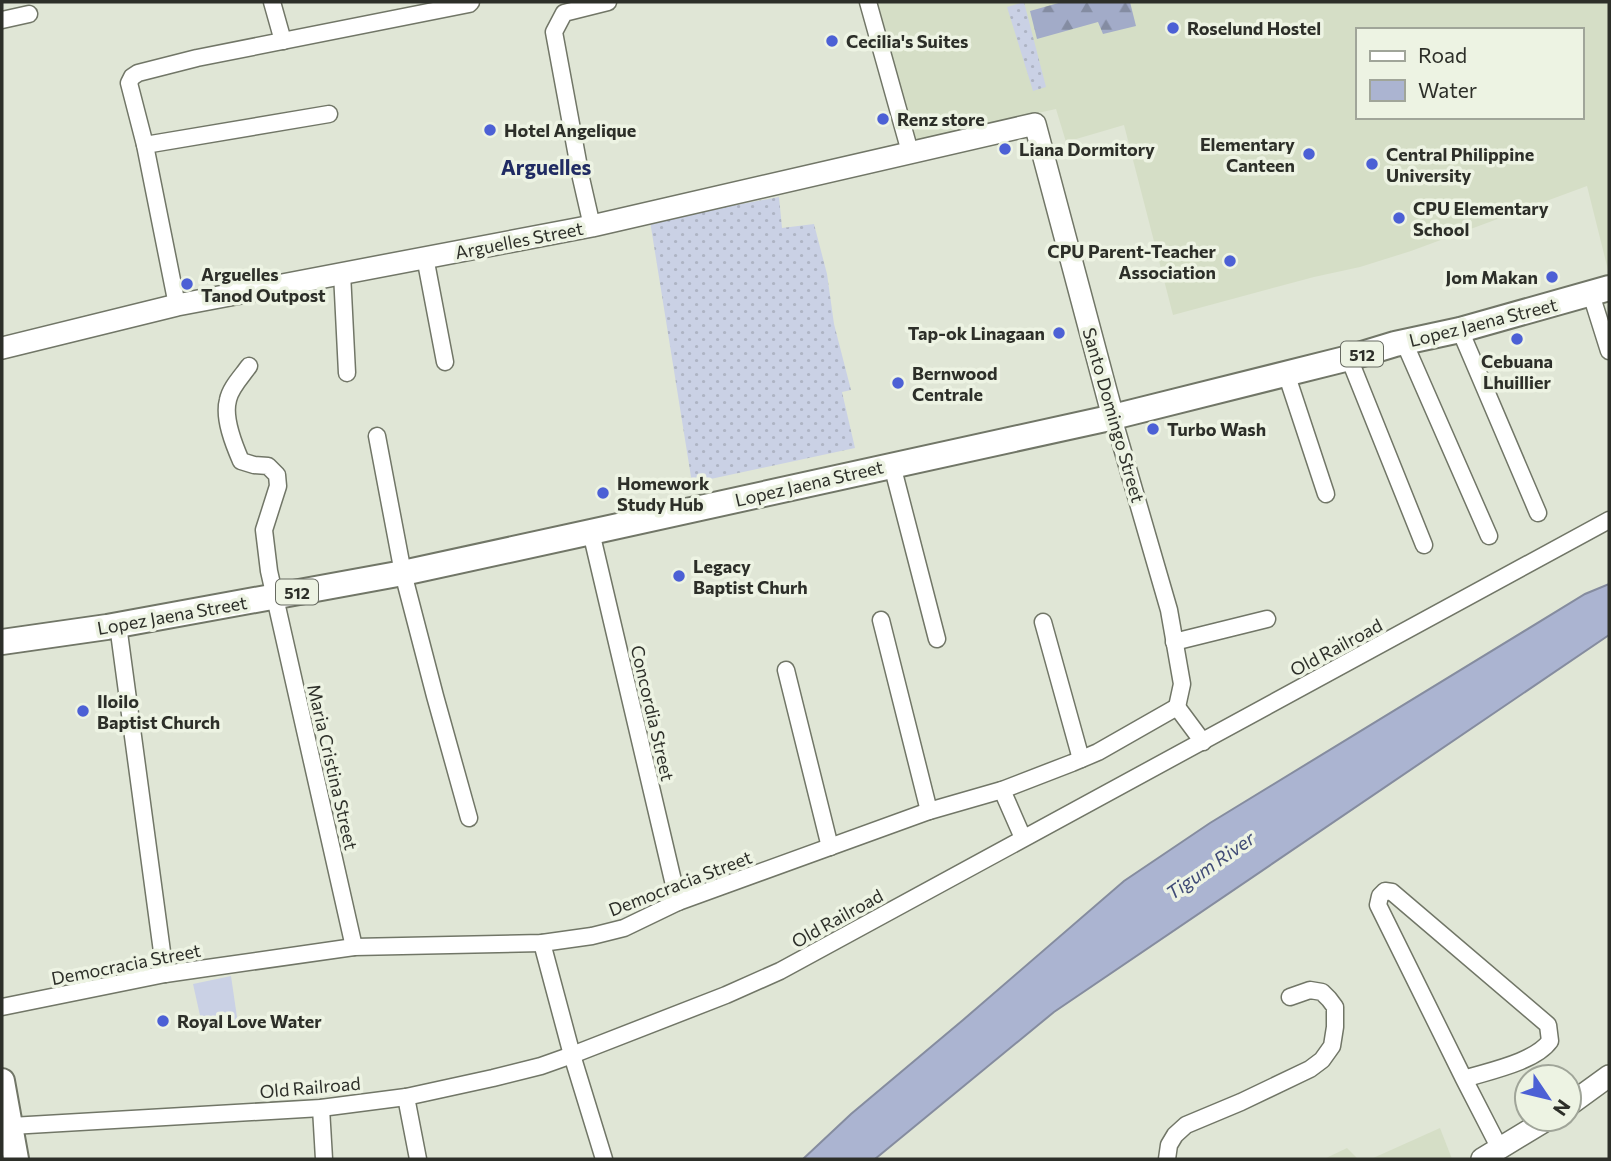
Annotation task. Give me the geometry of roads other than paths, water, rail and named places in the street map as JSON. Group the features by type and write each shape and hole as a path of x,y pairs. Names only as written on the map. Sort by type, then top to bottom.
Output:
{"main road":[{"name":"Lopez Jaena Street","path":"2,642 118,625 403,573 591,532 1113,416 1460,330 1600,291"},
{"path":"2,1081 16,1159"}],"street":[{"path":"272,2 284,41"},
{"path":"177,305 145,145 129,83 132,77 138,73 197,58 471,2"},
{"path":"592,226 554,32 564,13 608,2"},
{"path":"868,2 910,152"},
{"path":"2,20 29,14"},
{"path":"145,145 329,114"},
{"name":"Arguelles Street","path":"2,348 177,305 592,226 1035,124"},
{"name":"Santo Domingo Street","path":"1035,124 1113,416 1169,610 1182,684 1177,706"},
{"path":"425,257 445,362"},
{"path":"342,273 347,373"},
{"path":"1600,291 1609,351"},
{"path":"1460,330 1538,513"},
{"path":"1404,342 1489,536"},
{"path":"1349,358 1424,545"},
{"name":"Maria Cristina Street","path":"249,366 228,400 228,422 242,461 268,466 277,475 278,485 264,530 269,571 354,947"},
{"path":"1286,373 1325,494"},
{"path":"377,436 403,573 469,818"},
{"path":"892,465 937,639"},
{"name":"Old Railroad","path":"11,1126 320,1108 406,1097 541,1066 572,1055 780,971 1609,520"},
{"name":"Concordia Street","path":"591,532 678,902"},
{"path":"1174,642 1267,619"},
{"path":"881,620 929,811"},
{"path":"1043,622 1081,759"},
{"path":"118,625 165,974"},
{"path":"786,670 830,847"},
{"path":"1177,706 1202,741"},
{"name":"Democracia Street","path":"2,1007 165,974 354,947 542,943 593,936 624,928 678,902 929,811 1002,790 1081,759 1177,706"},
{"path":"1002,790 1023,838"},
{"path":"1464,1079 1528,1058 1545,1049 1550,1041 1548,1025 1392,892 1385,891 1380,896 1378,905 1464,1079 1491,1153 1525,1133"},
{"path":"542,943 604,1159"},
{"path":"1167,1159 1169,1144 1186,1125 1241,1102 1310,1069 1322,1060 1332,1046 1335,1007 1322,992 1310,990 1290,997"},
{"path":"1583,1095 1609,1076"},
{"path":"406,1097 418,1159"},
{"path":"320,1108 324,1159"}],"water":[{"name":"Tigum River","path":"1609,584 1609,635 1054,1012 875,1159 803,1159 851,1114 1124,881 1210,823 1585,594"}],"place":[{"name":"Roselund Hostel","path":"1173,28"},
{"name":"Cecilia's Suites","path":"832,41"},
{"name":"Renz store","path":"883,119"},
{"name":"Hotel Angelique","path":"490,130"},
{"name":"Liana Dormitory","path":"1005,149"},
{"name":"Elementary Canteen","path":"1309,154"},
{"name":"Central Philippine University","path":"1372,164"},
{"name":"CPU Elementary School","path":"1399,218"},
{"name":"CPU Parent-Teacher Association","path":"1230,261"},
{"name":"Jom Makan","path":"1552,277"},
{"name":"Arguelles Tanod Outpost","path":"187,284"},
{"name":"Tap-ok Linagaan","path":"1059,333"},
{"name":"Cebuana Lhuillier","path":"1517,339"},
{"name":"Bernwood Centrale","path":"898,383"},
{"name":"Turbo Wash","path":"1153,429"},
{"name":"Homework Study Hub","path":"603,493"},
{"name":"Legacy Baptist Churh","path":"679,576"},
{"name":"Iloilo Baptist Church","path":"83,711"},
{"name":"Royal Love Water","path":"163,1021"}],"district":[{"name":"Arguelles","path":"546,166"}]}
